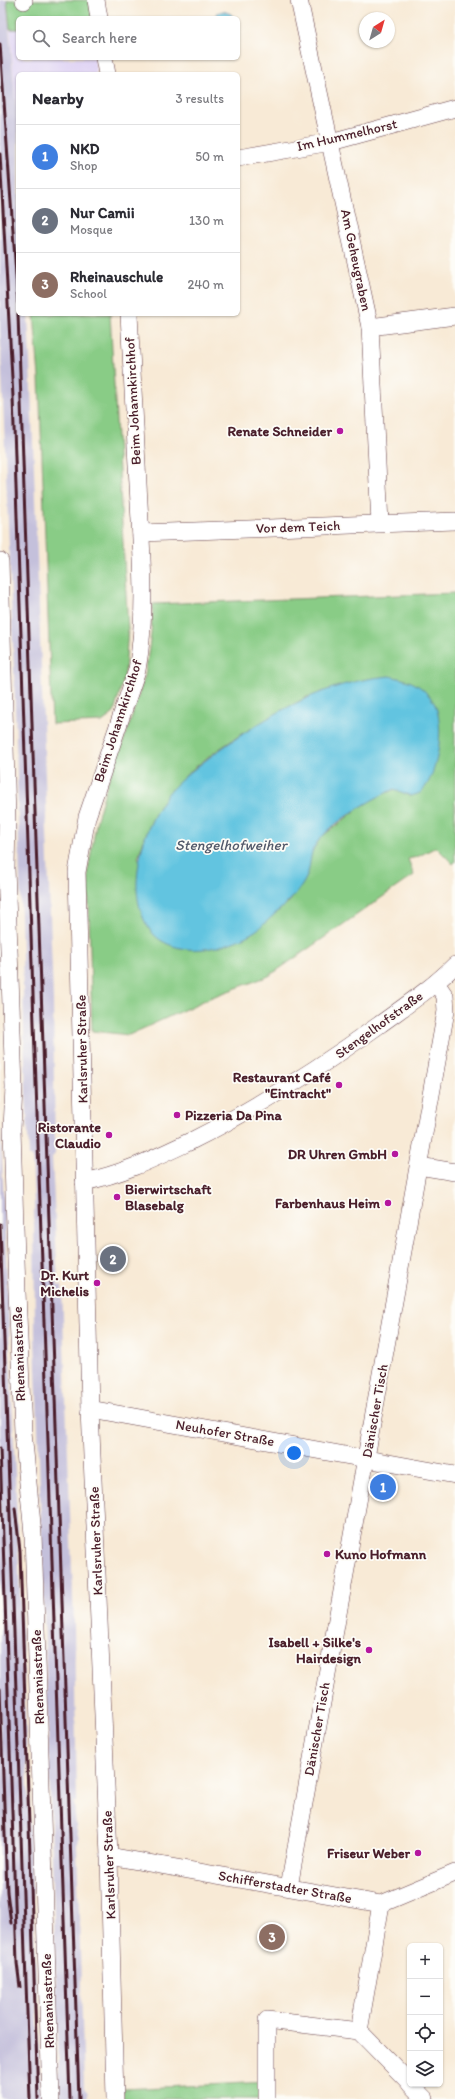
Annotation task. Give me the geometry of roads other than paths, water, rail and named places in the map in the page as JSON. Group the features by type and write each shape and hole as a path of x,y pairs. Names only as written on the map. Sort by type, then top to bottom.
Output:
{"street":[{"path":"96,0 99,16"},
{"name":"Am Geheugraben","path":"299,0 370,327 380,523"},
{"path":"104,60 107,72"},
{"name":"Im Hummelhorst","path":"240,158 331,142 455,108"},
{"name":"Beim Johannkirchhof","path":"81,982 77,872 87,817 137,670 143,625 141,533 129,316"},
{"path":"370,327 455,316"},
{"name":"Vor dem Teich","path":"141,533 455,520"},
{"name":"Rhenaniastraße","path":"0,561 7,820 3,868 14,1087 12,1129 17,1292 23,1432 33,1534 51,2099"},
{"name":"Stengelhofstraße","path":"84,1182 112,1176 151,1160 235,1118 341,1053 436,983 455,965"},
{"name":"Karlsruher Straße","path":"81,982 84,1182 90,1409 109,1856 115,2099"},
{"name":"Dänischer Tisch","path":"289,1887 367,1459 446,1011 445,996 436,983"},
{"path":"419,1166 455,1172"},
{"name":"Neuhofer Straße","path":"90,1409 455,1475"},
{"name":"Schifferstadter Straße","path":"109,1856 381,1904"},
{"path":"359,2031 381,1904 455,1873"},
{"path":"267,2099 267,2020 359,2031 407,2081"},
{"path":"413,2087 425,2099"}],"water":[{"path":"223,11 232,16 217,16 217,13"},
{"name":"Stengelhofweiher","path":"389,676 407,680 422,688 431,698 436,707 440,731 437,759 428,783 421,792 411,796 394,789 365,804 335,825 316,844 311,857 309,871 298,891 262,926 252,933 231,943 207,949 184,949 172,946 155,936 145,923 139,906 137,889 138,869 142,847 149,826 171,790 190,772 238,737 299,702 342,685 365,679"}],"railway":[{"path":"0,44 16,274"},
{"path":"0,154 13,397 70,2099"},
{"path":"18,316 79,2099"},
{"path":"0,1224 30,2099"},
{"path":"0,1448 17,1963 20,1987"},
{"path":"15,1508 20,1551 38,2099"},
{"path":"0,1689 7,1892 11,1923"}],"place":[{"name":"Renate Schneider","path":"340,431"},
{"name":"Restaurant Café \"Eintracht\"","path":"339,1085"},
{"name":"Pizzeria Da Pina","path":"177,1115"},
{"name":"Ristorante Claudio","path":"109,1135"},
{"name":"DR Uhren GmbH","path":"395,1154"},
{"name":"Bierwirtschaft Blasebalg","path":"117,1197"},
{"name":"Farbenhaus Heim","path":"388,1203"},
{"name":"Nur Camii","path":"113,1259"},
{"name":"Dr. Kurt Michelis","path":"97,1283"},
{"name":"NKD","path":"383,1487"},
{"name":"Kuno Hofmann","path":"327,1554"},
{"name":"Isabell + Silke's Hairdesign","path":"369,1650"},
{"name":"Friseur Weber","path":"418,1853"},
{"name":"Rheinauschule","path":"272,1937"}]}
